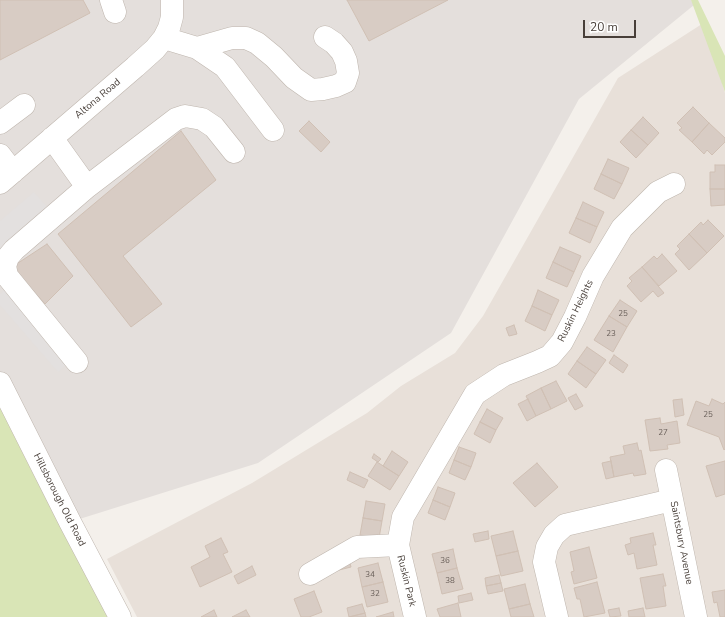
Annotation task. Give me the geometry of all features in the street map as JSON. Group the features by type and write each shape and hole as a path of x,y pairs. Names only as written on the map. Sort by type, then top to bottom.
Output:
{"street":[{"name":"Altona Road","path":"7,178 155,48 164,38 169,28 172,17 172,0"},
{"path":"197,48 232,38 246,38 257,43 274,57 294,78 311,90 323,89 345,82 348,73 346,61 342,52 334,43 325,37"},
{"path":"164,38 197,48 225,67 273,130"},
{"path":"0,123 24,105"},
{"path":"77,362 7,276 5,266 8,257 87,187 176,119 186,116 202,119 214,127 234,152"},
{"path":"52,138 87,187"},
{"path":"0,155 7,178"},
{"name":"Ruskin Heights","path":"398,545 403,518 475,394 504,375 550,356 562,342 575,318 593,276 622,228 658,192 674,184"},
{"name":"Hillsborough Old Road","path":"0,383 120,617"},
{"name":"Saintsbury Avenue","path":"666,470 696,617"},
{"path":"557,617 544,562 547,547 554,535 565,525 672,500"},
{"path":"310,574 357,548 398,545"},
{"name":"Ruskin Park","path":"398,545 415,617"}],"shaded area":[{"path":"0,0 691,0 694,5 579,99 451,333 258,463 70,522 0,383"},
{"path":"705,22 725,93 725,617 137,617 107,559 252,483 367,413 401,386 455,353 483,316 618,78"},
{"path":"34,192 60,222 0,253 0,221"},
{"path":"17,280 81,352 58,372 0,305 0,294"}],"green space":[{"path":"691,0 698,0 725,56 725,92"},
{"path":"0,402 109,617 0,617"}],"building":[{"path":"0,0 83,0 90,13 0,60"},
{"path":"347,0 448,0 369,41"},
{"path":"693,107 709,123 692,142 679,130 682,128 677,123"},
{"path":"643,117 659,133 648,145 631,130"},
{"path":"309,121 330,142 321,152 299,131"},
{"path":"709,123 725,138 725,142 712,155 707,150 704,154 692,142"},
{"path":"631,130 648,145 636,158 620,142"},
{"path":"181,131 216,180 123,256 162,304 131,327 58,234"},
{"path":"608,159 629,168 622,184 601,174"},
{"path":"715,165 725,165 725,189 710,189 710,172 715,172"},
{"path":"601,174 622,184 614,199 594,189"},
{"path":"710,189 725,189 725,205 711,206"},
{"path":"583,202 604,212 597,227 576,218"},
{"path":"576,218 597,227 590,243 569,233"},
{"path":"708,220 724,236 707,253 689,234 701,222 703,225"},
{"path":"689,234 707,253 689,270 675,254 680,249 677,246"},
{"path":"47,244 73,276 45,304 12,267"},
{"path":"560,247 581,256 574,272 553,262"},
{"path":"662,254 677,271 659,286 642,267 654,256 657,259"},
{"path":"553,262 574,272 567,287 546,278"},
{"path":"642,267 664,293 658,297 653,291 641,302 627,286 632,281 629,278"},
{"path":"538,290 559,300 552,315 532,306"},
{"path":"620,300 637,311 627,327 609,316"},
{"path":"532,306 552,315 545,331 525,321"},
{"path":"609,316 627,327 613,352 594,340"},
{"path":"514,325 517,334 509,336 506,328"},
{"path":"587,347 606,360 596,374 577,361"},
{"path":"614,355 628,365 623,373 609,363"},
{"path":"577,361 596,374 586,388 568,374"},
{"path":"556,381 567,401 551,409 541,388"},
{"path":"541,388 551,409 536,416 526,396"},
{"path":"576,394 583,406 575,410 568,398"},
{"path":"528,399 536,416 527,421 518,404"},
{"path":"682,399 684,415 675,417 673,400"},
{"path":"712,399 723,404 725,402 724,450 719,437 687,425 696,401 709,406"},
{"path":"487,409 503,418 496,430 480,422"},
{"path":"660,418 661,424 677,421 680,443 667,445 668,449 650,451 645,420"},
{"path":"480,422 496,430 490,443 474,434"},
{"path":"637,443 639,451 641,450 646,474 634,476 633,473 614,477 610,457 625,454 623,446"},
{"path":"459,447 476,453 471,467 454,460"},
{"path":"392,451 408,462 399,476 383,466"},
{"path":"374,454 381,459 378,462 372,458"},
{"path":"454,460 471,467 465,480 449,473"},
{"path":"611,461 614,477 606,479 602,463"},
{"path":"725,461 725,494 716,497 706,466"},
{"path":"377,462 399,476 390,490 368,476"},
{"path":"537,463 558,487 535,507 513,483"},
{"path":"350,472 368,480 364,488 347,480"},
{"path":"438,487 455,493 450,507 433,500"},
{"path":"433,500 450,507 445,520 428,513"},
{"path":"366,501 385,504 382,521 363,518"},
{"path":"363,518 382,521 379,538 360,535"},
{"path":"488,531 489,539 475,542 473,534"},
{"path":"513,531 518,551 496,556 491,536"},
{"path":"653,533 656,545 653,545 657,565 637,569 634,553 628,555 625,545 631,543 630,538"},
{"path":"221,538 228,552 223,554 232,572 200,587 191,567 210,557 205,546"},
{"path":"589,547 597,578 574,584 571,572 574,571 570,552"},
{"path":"453,549 457,568 437,573 432,554"},
{"path":"518,551 523,571 501,576 496,556"},
{"path":"349,559 351,567 339,570"},
{"path":"378,563 383,582 362,587 358,568"},
{"path":"252,566 256,575 238,584 234,576"},
{"path":"457,568 463,589 442,594 437,573"},
{"path":"663,574 666,586 663,586 666,606 646,609 640,578"},
{"path":"499,575 501,583 486,586 485,578"},
{"path":"383,582 388,602 367,607 362,587"},
{"path":"597,582 605,613 584,617 580,599 577,599 574,588"},
{"path":"501,583 503,591 488,594 486,586"},
{"path":"525,584 530,604 509,609 504,589"},
{"path":"725,590 725,617 720,617 717,602 714,603 712,592"},
{"path":"314,591 322,612 309,617 301,617 294,599"},
{"path":"471,593 473,600 459,603 458,596"},
{"path":"458,603 461,617 440,617 437,609"},
{"path":"362,604 365,613 349,617 347,608"},
{"path":"530,604 534,617 511,617 509,609"},
{"path":"619,608 621,616 610,617 608,610"},
{"path":"643,608 645,617 629,617 628,611"},
{"path":"214,610 217,617 201,617"},
{"path":"246,610 250,617 232,617"},
{"path":"393,612 394,617 376,617"},
{"path":"365,613 366,617 349,617"}]}
